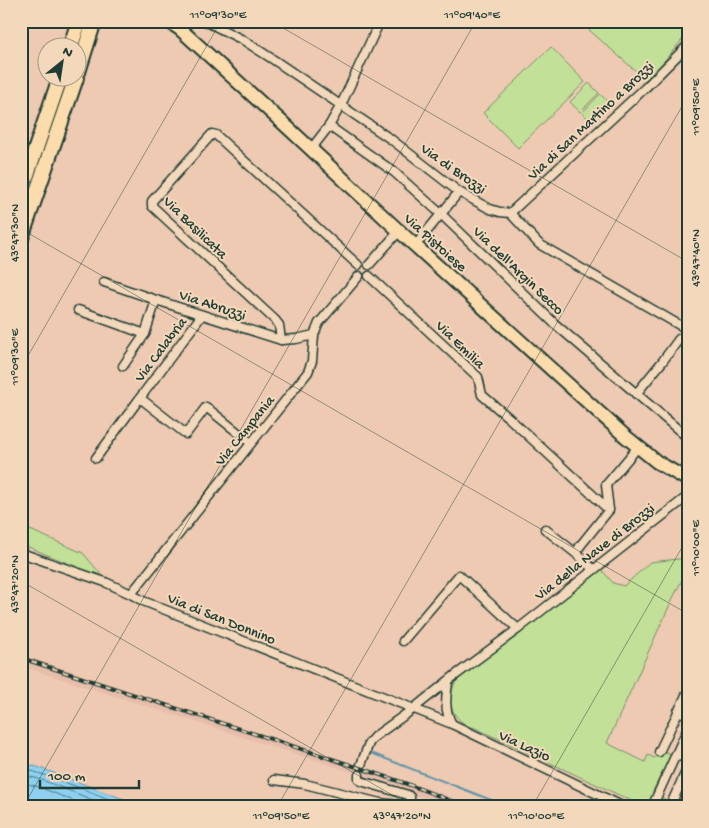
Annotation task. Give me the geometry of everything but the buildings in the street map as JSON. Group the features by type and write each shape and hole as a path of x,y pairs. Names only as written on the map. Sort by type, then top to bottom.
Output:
{"highway":[{"path":"73,38 79,21"},
{"path":"88,40 94,21"},
{"path":"21,192 57,88"},
{"path":"21,238 73,88"}],"main road":[{"name":"Via Pistoiese","path":"168,21 180,29 401,229 638,447 665,467 688,480"},
{"name":"Via Pistoiese","path":"178,21 315,144 401,229 419,241 614,418 668,462 688,472"}],"street":[{"name":"Via di Brozzi","path":"205,21 244,40 341,105 392,140 459,192 490,209 510,213"},
{"path":"315,144 329,126 341,105 380,21"},
{"name":"Via di San Martino a Brozzi","path":"510,213 688,45"},
{"name":"Via dell'Argin Secco","path":"329,126 394,172 441,214 555,324 688,438"},
{"name":"Via Basilicata","path":"281,340 279,325 275,320 152,206 152,201 212,134 358,266"},
{"path":"419,241 459,192"},
{"path":"510,213 534,241 544,248 684,333 636,394"},
{"path":"369,265 401,229"},
{"path":"364,263 369,265 371,269 369,276 363,278 359,276 356,270 358,266 364,263"},
{"name":"Via Campania","path":"130,594 308,372 312,361 316,328 322,318 359,276"},
{"name":"Via Emilia","path":"369,276 478,377 482,395 609,510"},
{"name":"Via Abruzzi","path":"104,282 281,340 296,339 314,334"},
{"path":"122,366 145,334 156,300"},
{"path":"78,310 145,334"},
{"name":"Via Calabria","path":"96,458 202,315"},
{"name":"Via Calabria","path":"140,398 186,434 206,407 251,443"},
{"path":"578,555 580,546 609,510 606,485 638,447"},
{"name":"Via della Nave di Brozzi","path":"361,765 369,743 374,737 413,709 688,496"},
{"path":"546,529 593,569"},
{"name":"Via di San Donnino","path":"21,553 105,582 143,601 413,709"},
{"path":"403,642 459,575 518,628"},
{"path":"448,682 446,708 452,724"},
{"path":"659,752 688,691"},
{"name":"Via Lazio","path":"413,709 452,724 624,807"},
{"path":"678,711 688,715"},
{"path":"652,807 688,728"},
{"path":"676,754 688,760"},
{"path":"672,802 688,767"},
{"path":"274,780 305,784 380,803 399,805 406,804 410,800 408,795 361,781 359,777"}],"shaded area":[{"path":"21,655 443,794 474,807 447,807 373,779 21,666"}],"green space":[{"path":"579,21 688,21 688,33 647,81"},
{"path":"551,47 585,82 518,148 483,113"},
{"path":"589,83 599,93 580,112 570,102"},
{"path":"600,94 611,105 593,123 582,113"},
{"path":"21,526 83,553 104,578 21,544"},
{"path":"688,558 688,572 686,572 671,602 607,743 645,762 648,755 654,758 663,751 671,754 652,793 671,802 670,807 657,807 649,803 645,807 636,807 632,805 634,802 473,727 471,728 454,713 451,694 457,679 600,568 613,583 624,586 650,562"}],"water":[{"path":"21,762 119,797 152,807 21,807"}],"waterway":[{"path":"371,753 509,807"}],"railway":[{"path":"21,658 369,771 467,807"}]}
